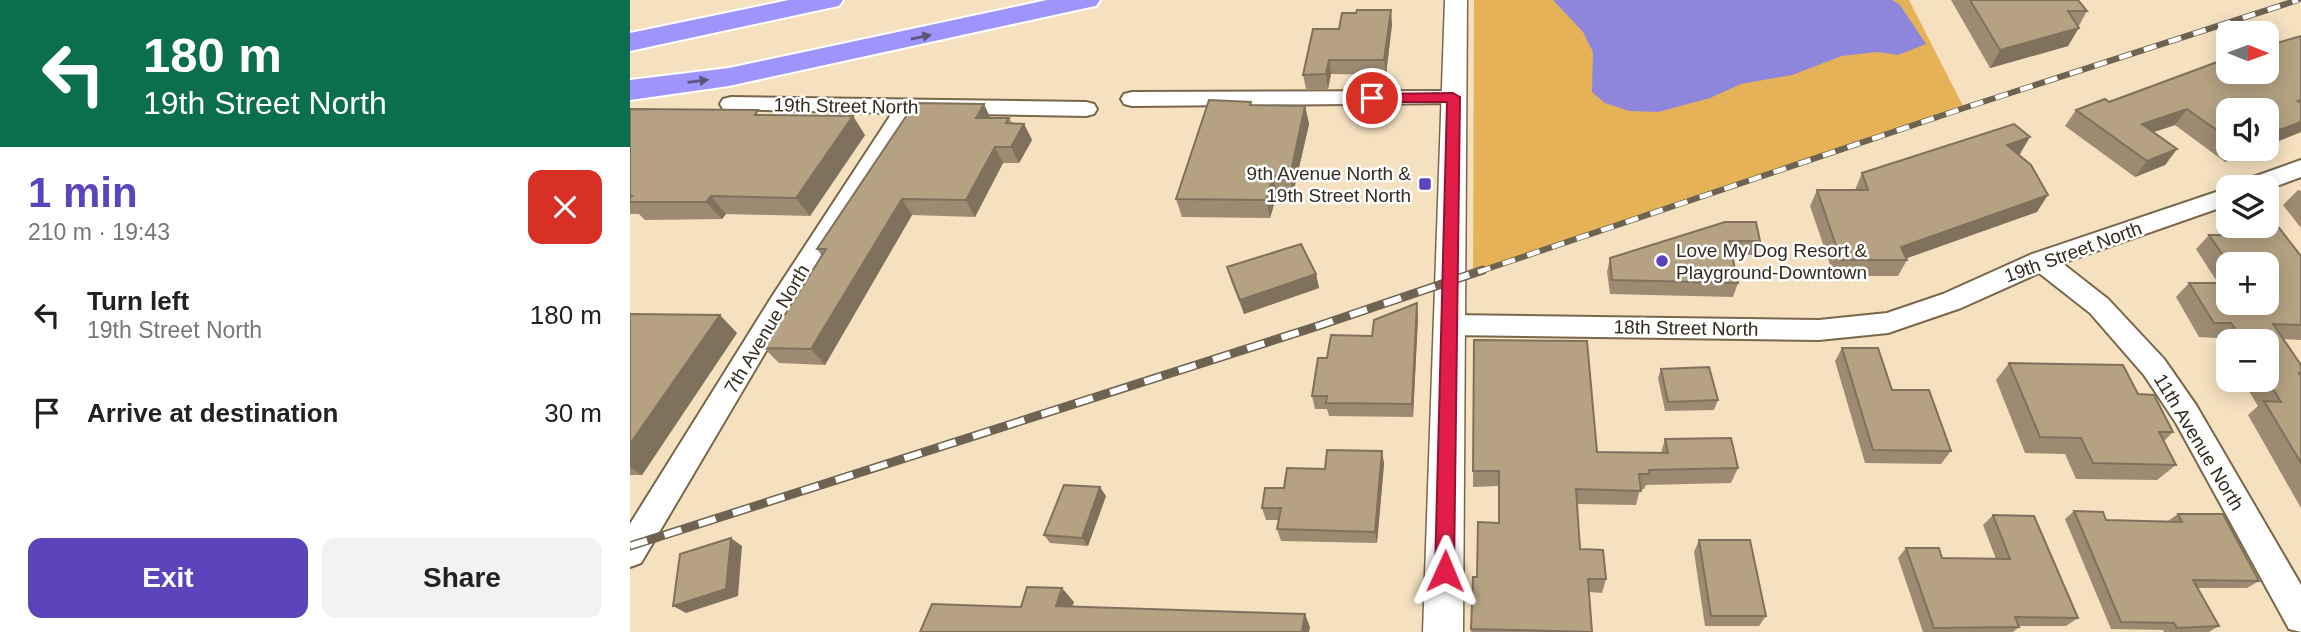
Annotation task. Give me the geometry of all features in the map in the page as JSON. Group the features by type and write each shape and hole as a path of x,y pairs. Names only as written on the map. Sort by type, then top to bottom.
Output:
{"highway":[{"path":"630,20 799,0"},
{"path":"630,41 829,0"},
{"path":"630,90 729,77 1086,0"}],"street":[{"path":"1443,632 1456,0"},
{"path":"1132,99 1453,97"},
{"name":"19th Street North","path":"731,104 1086,109"},
{"name":"7th Avenue North","path":"630,552 780,305 906,107"},
{"path":"2279,176 2301,168"},
{"name":"19th Street North","path":"1920,313 2041,261 2216,200"},
{"name":"11th Avenue North","path":"2041,261 2099,306 2154,367 2186,414 2301,617"},
{"name":"18th Street North","path":"1450,326 1819,330 1888,323 1920,313"}],"shaded area":[{"path":"1474,0 1909,0 1964,108 1473,275"},
{"path":"1553,0 1892,0 1900,5 1926,44 1898,55 1877,52 1842,56 1792,75 1741,84 1710,98 1658,112 1629,111 1605,103 1592,92 1593,52 1583,32"}],"building":[{"path":"1970,0 2078,0 2087,11 2068,11 2079,28 2000,50"},
{"path":"1357,10 1391,10 1384,60 1329,60 1326,74 1303,75 1313,29 1339,29 1342,13 1356,13"},
{"path":"2301,36 2301,100 2298,101 2301,103 2301,122 2279,130 2279,98 2216,98 2216,130 2187,109 2142,124 2177,149 2147,161 2076,110 2105,99 2109,102 2216,62 2216,84 2279,84 2279,42"},
{"path":"1209,100 1251,102 1250,105 1305,106 1290,176 1273,176 1266,200 1176,199"},
{"path":"915,103 984,104 976,118 1009,118 1006,123 1024,124 1011,147 995,147 966,200 902,199 811,349 764,348 826,249 817,249"},
{"path":"630,109 758,110 755,115 853,116 796,198 711,196 706,202 630,202"},
{"path":"2014,124 2030,137 2007,145 2031,165 2048,195 1901,247 1907,260 1841,260 1817,190 1868,190 1862,173"},
{"path":"1725,222 1756,222 1760,241 1729,241 1738,283 1612,280 1610,258"},
{"path":"2279,228 2301,256 2301,325 2273,324 2276,329 2235,329 2231,323 2214,323 2189,283 2216,283 2216,315 2279,315 2279,252 2221,252 2209,235 2216,235 2216,238 2279,238"},
{"path":"1301,244 1316,274 1240,300 1227,267"},
{"path":"1417,303 1412,404 1326,403 1327,396 1312,396 1318,358 1327,358 1331,335 1372,336 1374,320"},
{"path":"630,314 720,315 630,444"},
{"path":"2279,333 2301,365 2301,463 2264,401 2281,402 2275,392 2279,392"},
{"path":"1474,340 1587,341 1597,452 1668,453 1665,439 1731,438 1738,468 1649,470 1649,474 1639,474 1641,491 1576,489 1580,549 1603,550 1606,579 1588,579 1592,632 1471,629 1473,577 1477,577 1478,522 1499,523 1499,471 1473,471"},
{"path":"1842,348 1878,348 1892,390 1929,390 1951,451 1873,450"},
{"path":"2009,363 2123,365 2138,394 2154,395 2173,432 2159,432 2176,465 2093,463 2081,438 2040,437"},
{"path":"1709,367 1718,400 1668,402 1661,369"},
{"path":"1327,450 1382,451 1375,532 1277,529 1281,508 1262,508 1265,488 1284,488 1287,468 1325,469"},
{"path":"1064,485 1100,487 1082,538 1044,535"},
{"path":"2074,511 2103,512 2106,520 2182,522 2178,514 2223,514 2259,581 2193,580 2219,626 2177,628 2174,623 2121,622"},
{"path":"1993,515 2034,516 2078,618 2015,617 2019,627 1934,628 1906,548 1939,548 1942,558 2010,559"},
{"path":"731,538 726,589 673,606 680,554"},
{"path":"1699,540 1750,540 1766,616 1711,616"},
{"path":"1027,587 1062,588 1056,606 1305,614 1302,632 920,632 932,604 1021,607"}],"railway":[{"path":"1478,272 1964,108 2298,0"},
{"path":"630,546 1318,326 1483,270"}],"place":[{"name":"9th Avenue North & 19th Street North","path":"1425,184"},
{"name":"Love My Dog Resort & Playground-Downtown","path":"1662,261"}],"route":[{"path":"1372,98 1453,97 1445,571"}]}
